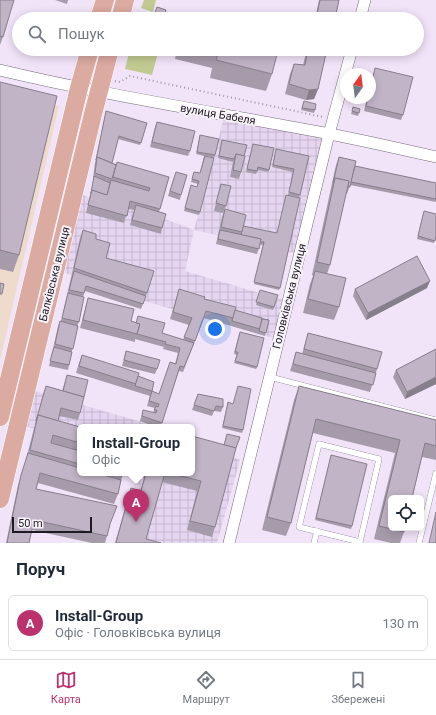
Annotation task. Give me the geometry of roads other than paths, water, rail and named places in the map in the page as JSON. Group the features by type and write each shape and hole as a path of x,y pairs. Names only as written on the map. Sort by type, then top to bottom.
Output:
{"main road":[{"path":"101,12 105,0"},
{"path":"122,12 126,0"},
{"name":"Балківська вулиця","path":"0,417 88,56"},
{"name":"Балківська вулиця","path":"0,499 108,56"}],"street":[{"path":"362,12 365,0"},
{"name":"Головківська вулиця","path":"229,543 329,134 350,56"},
{"name":"вулиця Бабеля","path":"0,70 79,88 100,85 436,157"}],"lane":[{"path":"270,377 436,420"},
{"path":"319,444 380,459 360,542 317,531 299,527 319,444"},
{"path":"419,543 436,473"},
{"path":"314,543 317,531"}],"place":[{"name":"Install-Group","path":"136,522"}]}
